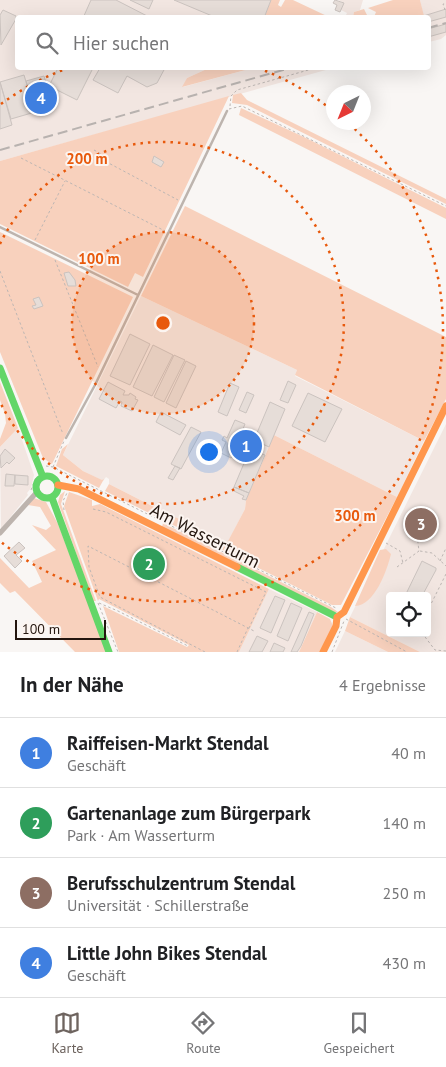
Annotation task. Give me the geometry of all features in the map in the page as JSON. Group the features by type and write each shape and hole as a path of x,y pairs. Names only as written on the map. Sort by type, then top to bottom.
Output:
{"street":[{"path":"0,368 43,477"},
{"path":"323,652 446,406"},
{"path":"43,477 54,478 58,485 58,492 52,498 43,498 37,492 36,484 43,477"},
{"name":"Am Wasserturm","path":"58,485 68,485 341,615"},
{"path":"0,533 37,492"},
{"path":"52,498 95,604 110,652"}],"lane":[{"path":"66,438 102,371 227,111"},
{"path":"0,227 138,295"}],"path":[{"path":"445,10 443,4 446,4"},
{"path":"231,107 231,96 236,90 308,70"},
{"path":"227,111 231,107 242,106 250,109 446,206"},
{"path":"94,150 103,155 101,159 183,203"},
{"path":"21,158 168,233"},
{"path":"33,244 65,180"},
{"path":"55,254 97,366 102,371"},
{"path":"0,271 66,438 53,467 341,615 407,652"},
{"path":"28,494 35,480 35,471 40,469"},
{"path":"66,516 63,502 67,493 68,474"},
{"path":"93,509 106,512 266,592 237,652"},
{"path":"419,551 417,535 427,515"},
{"path":"383,542 400,550 403,563"},
{"path":"206,652 100,598 89,567 88,546 254,631"},
{"path":"440,562 446,548"},
{"path":"397,567 419,551 432,553 446,566"},
{"path":"431,604 446,574"},
{"path":"95,594 95,604 118,652"},
{"path":"95,604 118,611 188,646"},
{"path":"425,637 435,650 446,651"}],"shaded area":[{"path":"0,0 271,0 265,15 15,15 15,70 205,70 187,78 183,87 246,70 326,70 0,161"},
{"path":"271,0 280,0 278,5 281,7 285,0 293,0 325,15 265,15"},
{"path":"338,0 363,0 360,10 354,12 354,15 346,15 347,13 341,10 344,3"},
{"path":"393,0 420,0 424,15 375,15 376,12 368,8"},
{"path":"420,0 446,0 446,35 441,39 431,42 431,15 420,15 423,14"},
{"path":"364,9 367,15 353,15 354,12"},
{"path":"205,70 246,70 182,87 187,78"},
{"path":"241,93 247,100 446,199 446,204 247,105 232,103 233,95"},
{"path":"229,96 143,277 135,273 128,287 0,224 0,161"},
{"path":"241,108 306,138 446,208 446,219 239,115"},
{"path":"185,206 446,337 446,399 424,441 295,375 297,370 141,296"},
{"path":"0,232 133,297 52,464 43,458 0,352"},
{"path":"141,296 297,370 295,376 424,441 397,497 274,435 246,500 245,509 227,544 109,484 109,479 106,477 103,481 83,471 63,455"},
{"path":"0,382 18,428 0,447 0,439 6,423 0,400"},
{"path":"446,424 446,652 420,652 390,637 431,637 431,592 386,592 386,635 350,617"},
{"path":"18,428 34,475 31,488 27,493 28,495 1,529 0,447"},
{"path":"274,435 397,497 341,605 332,605 163,520 167,513 227,543 245,509 246,500"},
{"path":"68,444 63,455 83,471 102,480 104,479 99,488 56,466 62,449"},
{"path":"109,484 162,511 159,518 105,491"},
{"path":"65,491 61,504 96,601 93,601 58,502 60,495"},
{"path":"69,492 92,500 92,506 100,504 269,589 239,652 119,652 103,606 187,647 189,645 99,599 98,601 64,506"},
{"path":"34,498 46,502 58,524 107,652 75,652 15,591 10,593 0,583 0,558 29,588 42,582 32,561 56,550 32,525 46,530 51,526 40,507 28,505"},
{"path":"163,523 338,612 333,612 162,527"},
{"path":"386,549 391,554 387,569 379,586 368,600 355,606 380,550"},
{"path":"269,589 317,612 299,652 239,652"},
{"path":"317,612 330,619 333,626 320,652 299,652"},
{"path":"350,617 386,635 386,637 390,637 420,652 388,652 345,631"},
{"path":"345,631 388,652 335,652"}],"building":[{"path":"91,0 116,0 145,15 84,15"},
{"path":"130,0 153,0 149,9"},
{"path":"174,0 271,0 265,15 210,15"},
{"path":"335,0 344,3 340,12 335,10 337,5 333,3"},
{"path":"446,9 446,17 431,21 431,15 427,15"},
{"path":"3,10 15,16 15,21 1,45 0,15"},
{"path":"446,24 446,32 431,36 431,28"},
{"path":"57,70 92,70 77,100 49,86"},
{"path":"99,70 164,70 157,83 147,87 127,76 118,93 93,80"},
{"path":"24,75 35,112 11,119 0,82"},
{"path":"44,76 53,107 35,112 26,81"},
{"path":"0,82 12,125 0,129"},
{"path":"154,156 164,162 161,167 152,162"},
{"path":"69,272 75,280 76,286 68,286 64,273"},
{"path":"39,297 43,306 34,309 32,306 36,305 33,299"},
{"path":"130,334 150,344 130,385 110,376"},
{"path":"153,345 173,355 152,396 133,387"},
{"path":"174,355 185,360 164,402 154,397"},
{"path":"186,361 196,366 176,408 166,403"},
{"path":"288,381 296,385 288,403 280,400"},
{"path":"108,382 125,391 123,395 129,395 130,393 136,397 135,399 138,400 132,411 121,406 122,402 120,401 116,408 99,399"},
{"path":"230,383 239,387 227,416 218,412"},
{"path":"247,392 254,395 246,413 239,410"},
{"path":"308,393 342,409 325,442 292,426"},
{"path":"270,402 285,409 269,447 254,440"},
{"path":"161,412 186,425 180,435 156,422"},
{"path":"235,420 245,424 231,458 221,453 226,442 222,440 224,436 227,438"},
{"path":"191,427 201,432 181,469 171,464"},
{"path":"5,449 15,458 1,468 0,456"},
{"path":"250,449 265,455 249,493 234,487"},
{"path":"175,466 180,468 173,480 168,478"},
{"path":"6,474 15,475 14,486 5,486"},
{"path":"15,475 28,476 28,485 15,484"},
{"path":"234,487 249,493 246,500 242,499 244,496 232,490"},
{"path":"19,542 25,548 16,555 22,561 15,568 4,556"},
{"path":"422,561 436,568 424,592 407,592"},
{"path":"275,596 285,600 271,633 260,628"},
{"path":"291,603 302,608 288,641 277,636"},
{"path":"309,612 314,614 301,646 297,652 291,652"},
{"path":"257,636 268,641 262,652 249,652"},
{"path":"274,643 285,648 283,652 270,652"}],"railway":[{"path":"431,27 446,23"},
{"path":"0,150 283,70"}],"traffic: fast":[{"path":"0,368 43,477"},
{"path":"47,476 55,479 58,487 55,495 47,498 39,495 36,487 39,479 47,476"},
{"path":"52,498 109,652"},
{"path":"237,567 337,617"}],"traffic: slow":[{"path":"323,652 336,626 337,617 344,612 446,406"},
{"path":"58,485 79,489 237,567"}],"place":[{"name":"Little John Bikes Stendal","path":"41,98"},
{"name":"Raiffeisen-Markt Stendal","path":"246,446"},
{"name":"Berufsschulzentrum Stendal","path":"421,524"},
{"name":"Gartenanlage zum Bürgerpark","path":"149,564"}]}
